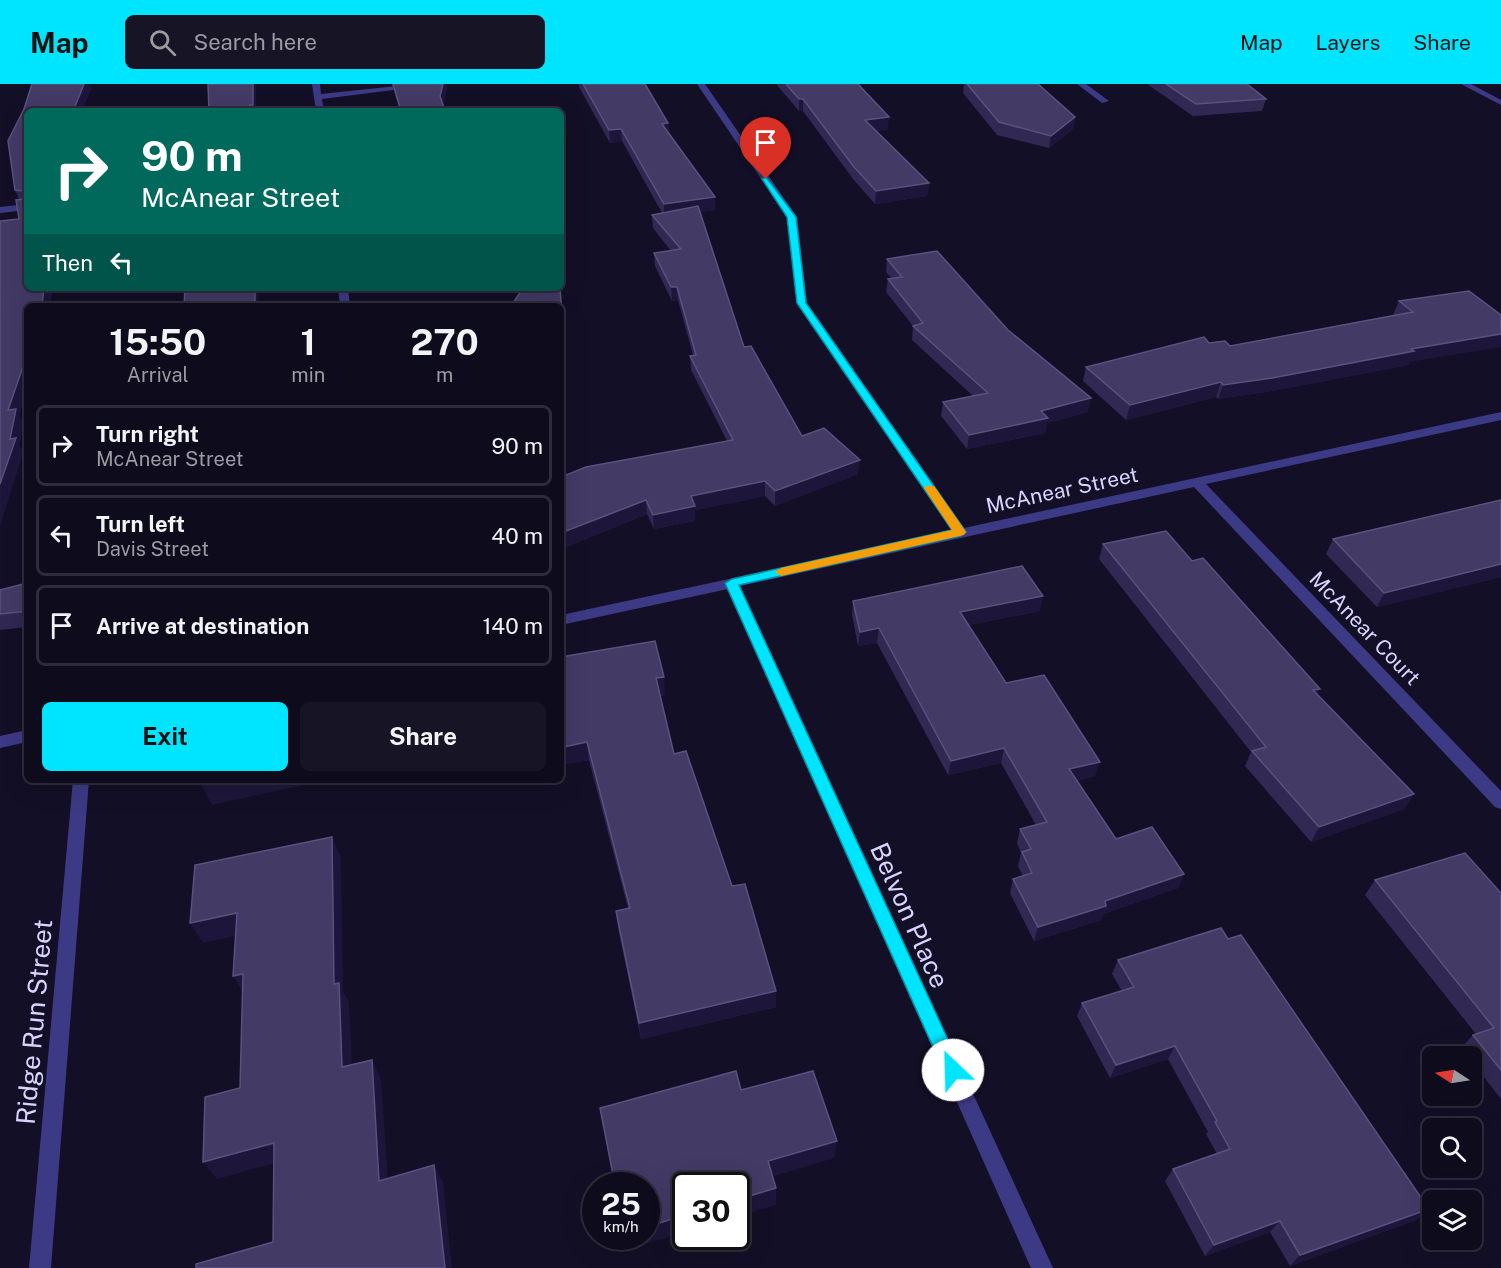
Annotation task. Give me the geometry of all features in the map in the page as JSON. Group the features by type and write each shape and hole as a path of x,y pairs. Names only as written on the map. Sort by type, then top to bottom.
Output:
{"street":[{"path":"316,84 320,108"},
{"path":"318,97 437,84"},
{"path":"702,84 792,217 802,303 960,532"},
{"path":"1082,84 1105,102"},
{"path":"1464,84 1501,103"},
{"path":"0,210 24,207"},
{"name":"McAnear Street","path":"564,619 1501,416"},
{"name":"McAnear Court","path":"1198,483 1501,802"},
{"name":"Belvon Place","path":"732,583 1042,1268"},
{"path":"0,742 24,737"},
{"name":"Ridge Run Street","path":"40,1268 81,783"}],"building":[{"path":"32,84 84,84 74,108 24,108"},
{"path":"208,84 253,84 253,105 250,105 250,108 209,108"},
{"path":"393,84 443,84 440,96 444,108 400,108"},
{"path":"583,84 645,84 668,123 662,124 715,197 664,204 621,129 609,130"},
{"path":"786,84 858,84 889,117 865,120 929,183 876,191 854,167 803,99 799,99"},
{"path":"967,84 1038,84 1075,117 1051,136 999,122"},
{"path":"1166,84 1247,84 1266,99 1196,104"},
{"path":"24,109 24,191 15,190 8,141"},
{"path":"24,191 24,291 44,291 42,303 24,303 24,364 8,410 16,409 10,439 16,438 0,484 0,221 19,219 16,200 23,199"},
{"path":"698,206 744,347 751,346 802,436 824,428 860,460 775,491 765,481 691,496 695,506 653,515 646,500 564,532 564,476 586,467 733,440 690,356 696,355 677,287 671,287 654,253 681,249 652,215"},
{"path":"937,251 1008,330 1091,398 1041,411 1048,418 969,435 943,402 988,393 913,326 923,323 888,279 902,277 887,259"},
{"path":"185,291 255,291 255,301 184,303"},
{"path":"521,291 560,291 561,303 513,303"},
{"path":"1469,291 1501,315 1501,334 1411,349 1414,351 1272,378 1223,385 1221,382 1130,405 1086,367 1204,337 1209,343 1225,341 1230,346 1413,312 1399,301"},
{"path":"1501,500 1501,564 1384,593 1333,539"},
{"path":"1166,531 1192,561 1203,558 1320,689 1313,690 1414,794 1319,827 1252,751 1266,747 1103,544"},
{"path":"1022,566 1043,596 960,612 1006,683 1044,675 1100,762 1069,769 1116,839 1152,827 1184,874 1105,901 1106,906 1038,927 1013,879 1032,873 1022,852 1031,849 1020,829 1047,822 1004,748 951,761 879,628 860,632 853,601"},
{"path":"24,584 24,611 0,614 0,590"},
{"path":"655,641 664,677 656,678 674,754 686,751 732,886 745,884 776,991 639,1023 616,911 630,908 587,742 564,747 564,656"},
{"path":"332,837 334,984 339,983 342,1067 372,1060 379,1181 434,1165 445,1268 196,1268 196,1264 273,1242 274,1143 203,1162 205,1097 240,1088 243,974 233,976 237,913 190,923 195,865"},
{"path":"1465,853 1501,893 1501,1070 1473,1035 1494,1028 1375,880"},
{"path":"1221,928 1228,939 1241,935 1422,1199 1422,1211 1300,1255 1280,1221 1214,1245 1173,1169 1230,1149 1215,1122 1217,1121 1175,1046 1116,1065 1082,1003 1134,987 1118,960"},
{"path":"736,1071 741,1090 813,1071 837,1141 768,1161 776,1188 750,1196 750,1172 672,1172 672,1219 660,1223 660,1172 612,1172 600,1108"}],"slow traffic":[{"path":"781,572 960,532 930,488"}],"route":[{"path":"766,179 792,217 802,303 960,532 732,583 953,1070"}]}
